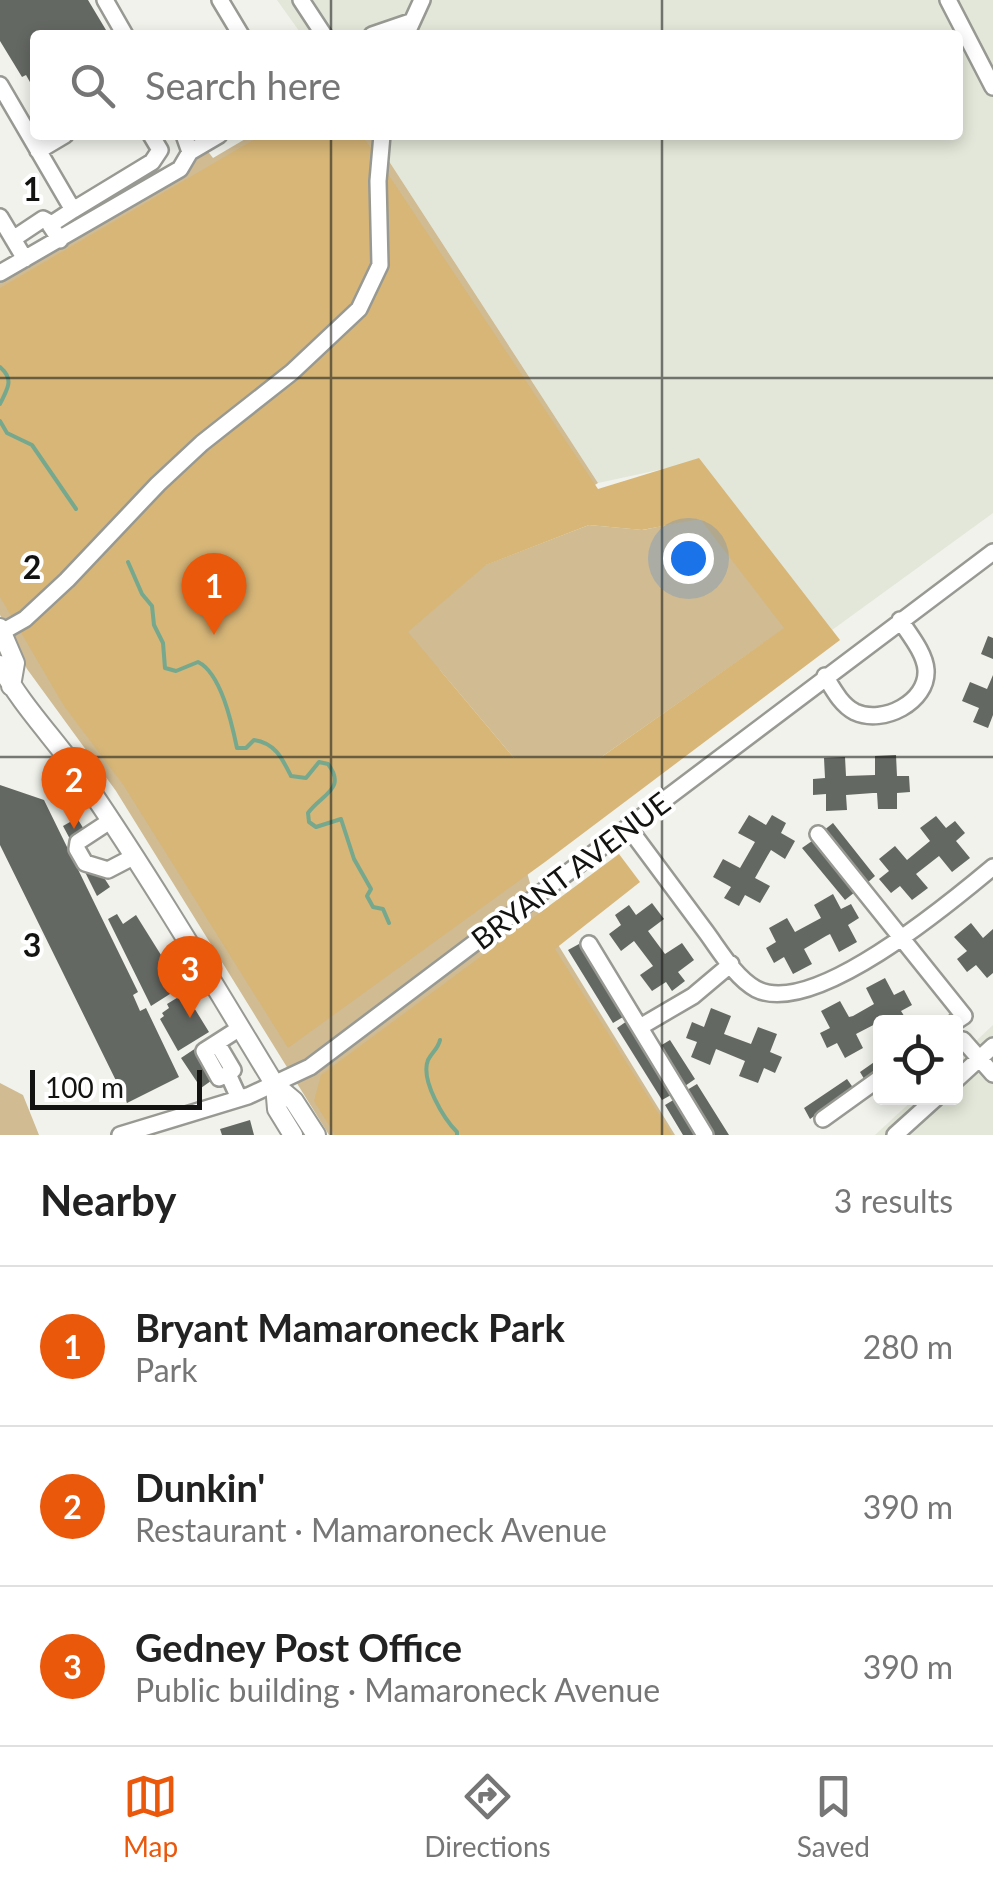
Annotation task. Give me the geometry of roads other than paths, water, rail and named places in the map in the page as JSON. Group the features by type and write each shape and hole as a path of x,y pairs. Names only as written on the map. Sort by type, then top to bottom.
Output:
{"main road":[{"path":"1,630 15,664 6,684"},
{"path":"0,665 6,684 63,751 133,856 275,1085 294,1101 316,1135"},
{"path":"275,1085 277,1109 293,1135"}],"street":[{"path":"104,0 122,30"},
{"path":"220,0 238,30"},
{"path":"301,0 321,30"},
{"path":"408,29 422,0"},
{"path":"948,0 993,88"},
{"path":"0,85 30,137"},
{"path":"32,140 73,210"},
{"path":"38,151 57,140"},
{"path":"0,273 56,232 73,210 152,162 160,150 154,140"},
{"path":"186,140 190,152"},
{"path":"56,232 180,168 190,152 210,140"},
{"path":"1,630 25,619 202,443 292,372 359,309 380,265 378,182 382,140"},
{"path":"0,217 24,259"},
{"path":"13,239 44,219 56,232"},
{"name":"BRYANT AVENUE","path":"120,1135 240,1098 310,1067 993,552"},
{"path":"825,676 848,707 858,713 879,716 911,702 924,682 925,664 900,620"},
{"path":"110,821 78,842 84,863 108,870 133,856"},
{"path":"628,828 742,979 771,994 792,994 848,970 900,940 993,867"},
{"path":"818,834 963,1017"},
{"path":"589,944 705,1135"},
{"path":"640,1026 694,996 730,964"},
{"path":"240,1028 204,1051 219,1078 228,1074 240,1098"},
{"path":"963,1040 993,1074"},
{"path":"963,1073 993,1046"},
{"path":"822,1119 873,1083"},
{"path":"895,1135 928,1105"}],"waterway":[{"path":"0,367 8,380 0,404"},
{"path":"0,421 7,433 32,445 76,509"},
{"path":"128,562 142,594 152,606 154,625 163,643 165,668 176,671 198,662 206,668 224,700 237,748 246,748 254,740 267,744 281,757 291,776 306,778 319,762 328,764 334,785 308,813 309,822 316,827 341,819 354,859 371,889 367,896 373,907 383,909 389,923"},
{"path":"440,1040 428,1060 427,1078 457,1135"}],"place":[{"name":"Bryant Mamaroneck Park","path":"214,635"},
{"name":"Dunkin'","path":"74,829"},
{"name":"Gedney Post Office","path":"190,1018"}]}
